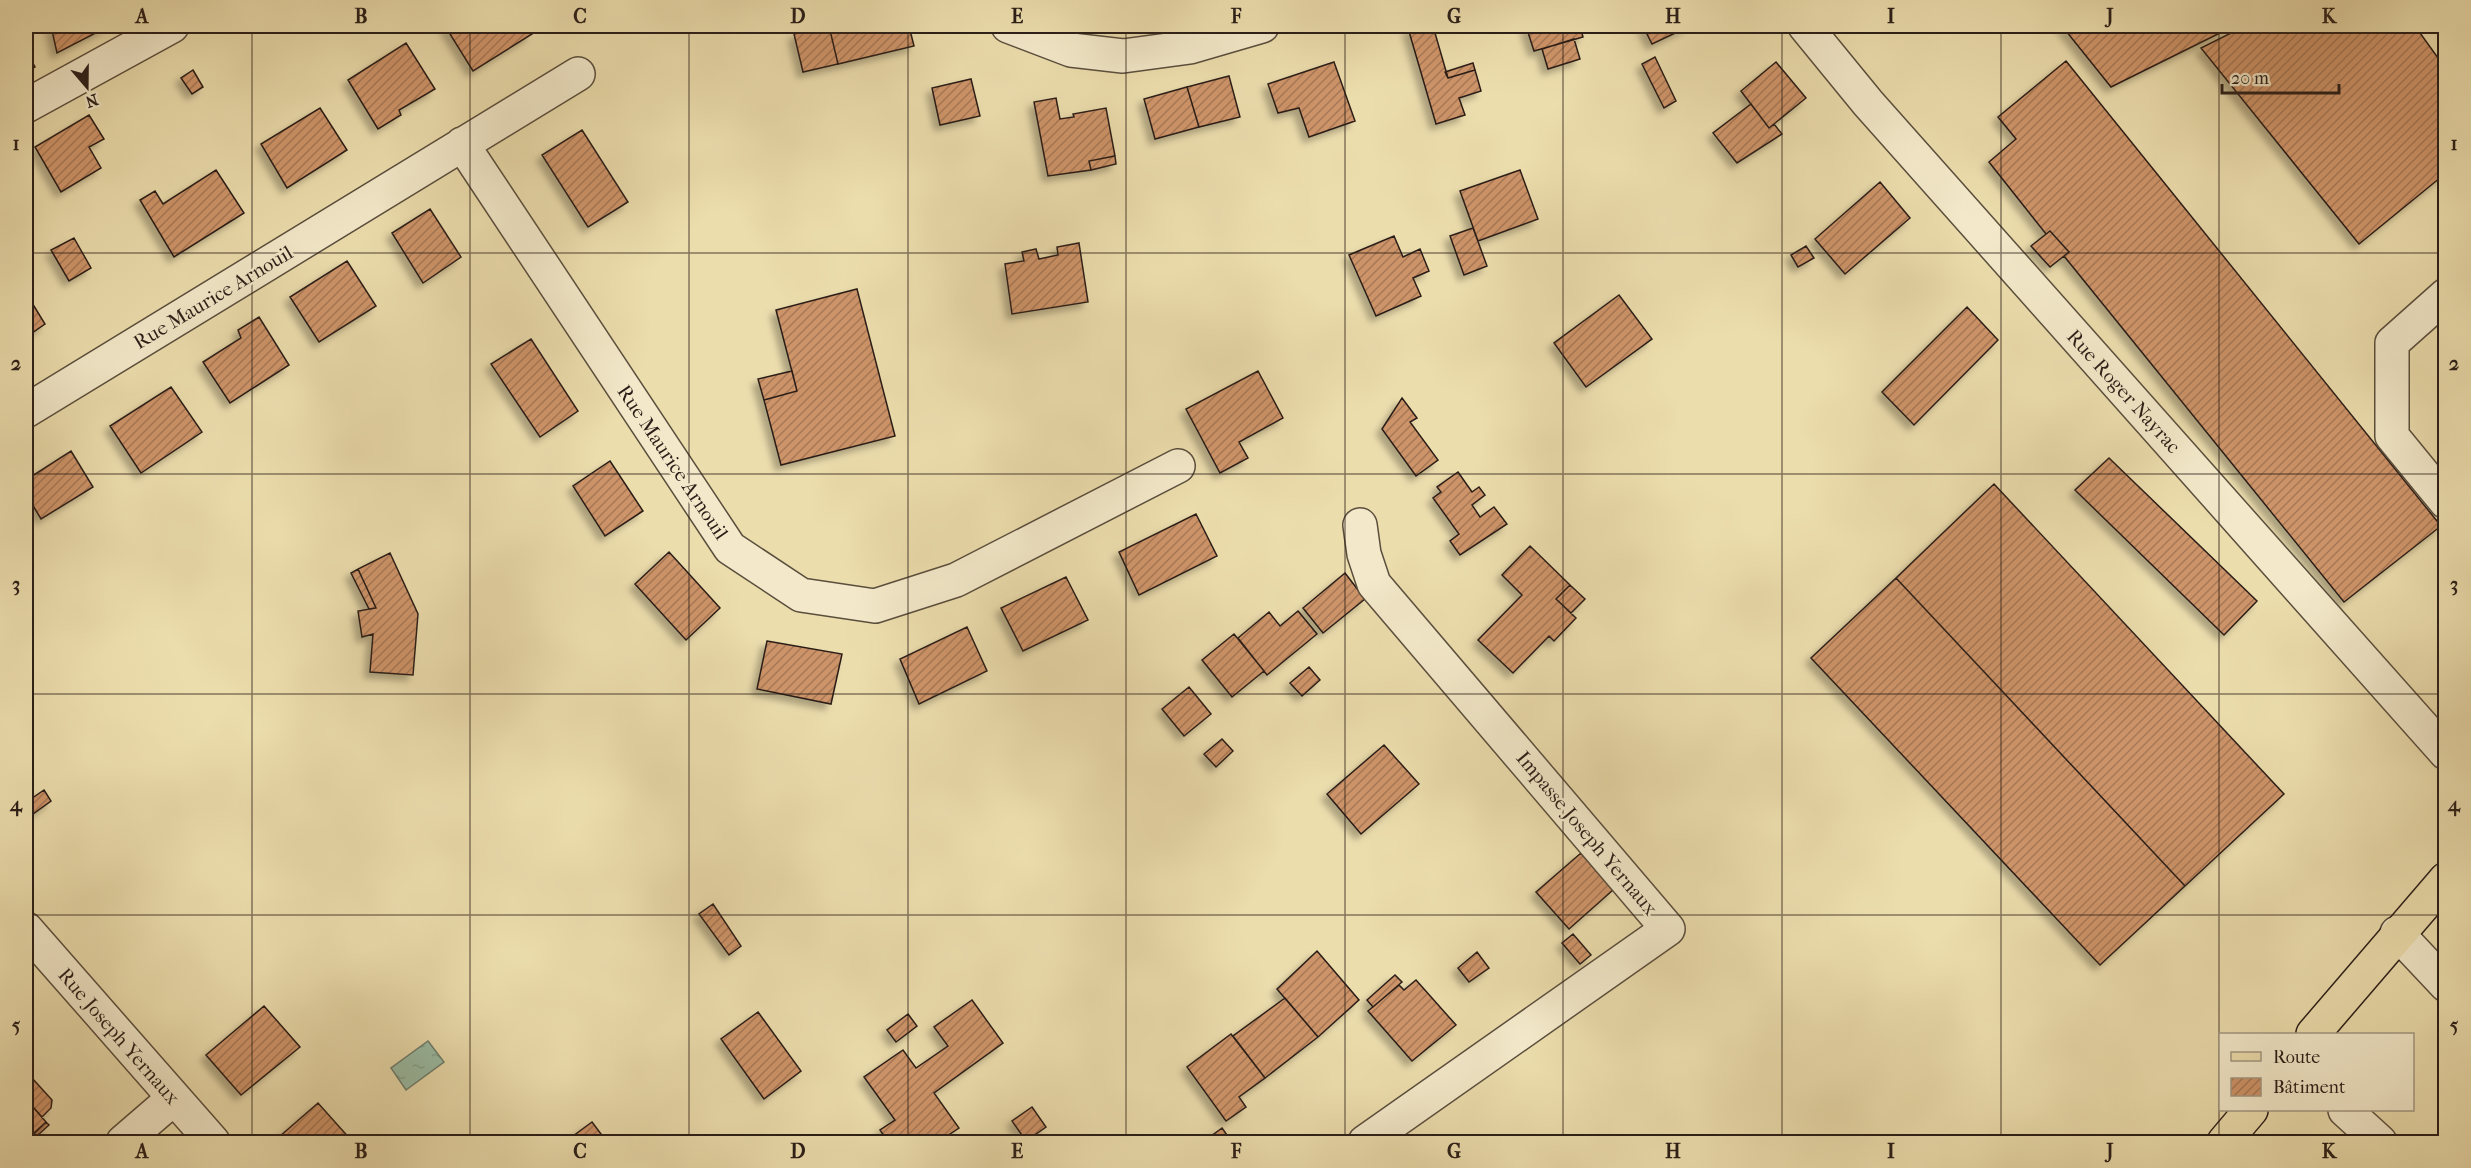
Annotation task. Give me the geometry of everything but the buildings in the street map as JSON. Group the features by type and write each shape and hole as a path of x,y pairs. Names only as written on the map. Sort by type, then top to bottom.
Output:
{"main road":[{"path":"2315,1033 2445,879"},
{"path":"2224,1143 2250,1111"}],"street":[{"path":"26,106 172,26"},
{"path":"1008,26 1071,50 1123,56 1190,47 1262,26"},
{"name":"Rue Roger Nayrac","path":"1805,26 1868,103 2445,753"},
{"name":"Rue Maurice Arnouil","path":"26,411 578,74"},
{"name":"Rue Maurice Arnouil","path":"462,144 730,548 801,594 875,606 956,580 1178,466"},
{"path":"2445,295 2392,343 2392,436 2445,502"},
{"name":"Impasse Joseph Yernaux","path":"1360,525 1364,554 1374,584 1668,928 1365,1143"},
{"name":"Rue Joseph Yernaux","path":"26,929 213,1143"},
{"path":"2397,933 2445,985"},
{"path":"123,1143 174,1098"},
{"path":"2346,1111 2380,1143"}],"water":[{"path":"428,1041 444,1062 406,1090 391,1068"}]}
